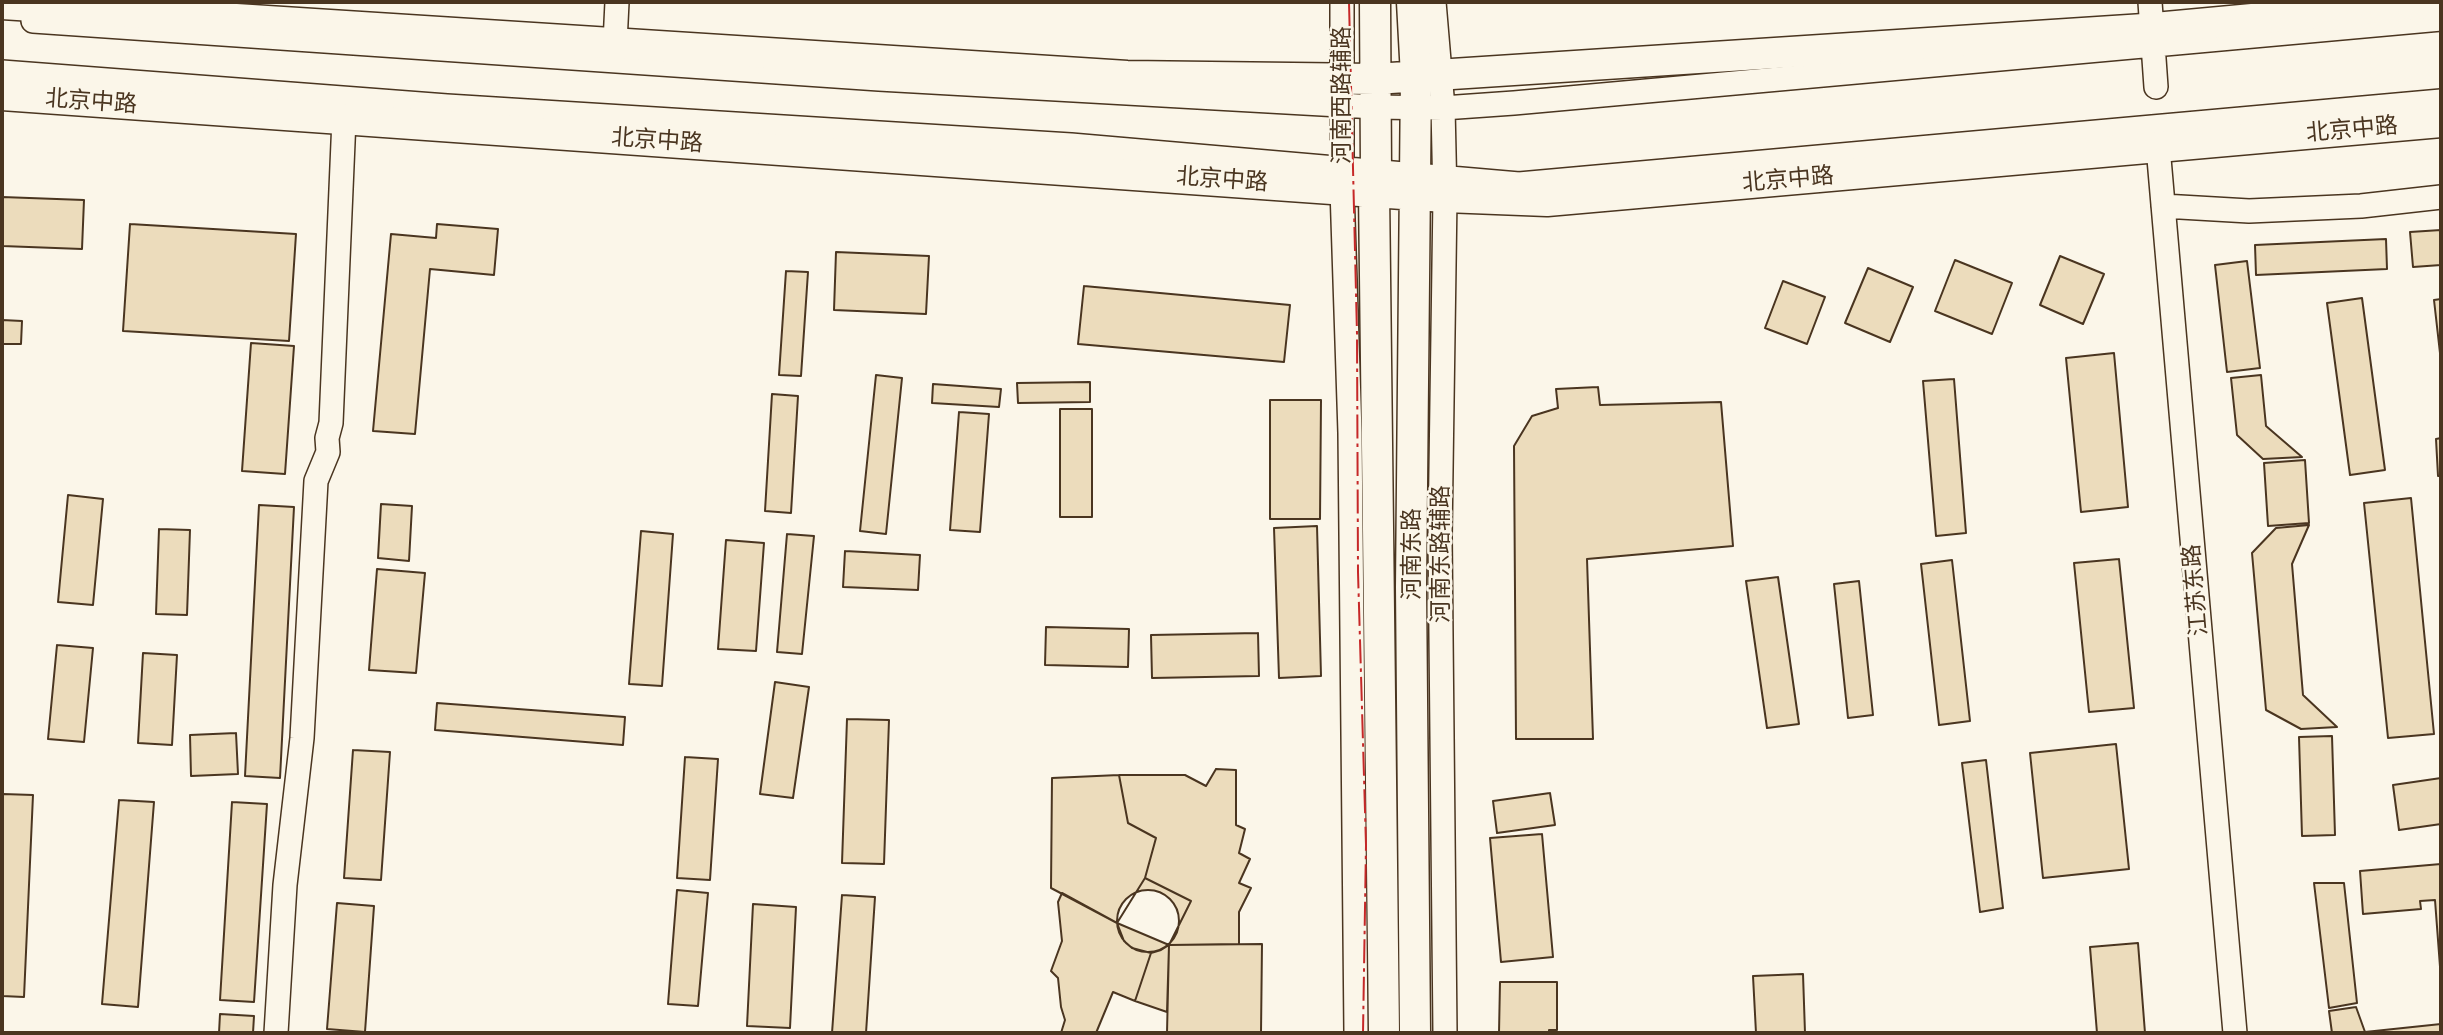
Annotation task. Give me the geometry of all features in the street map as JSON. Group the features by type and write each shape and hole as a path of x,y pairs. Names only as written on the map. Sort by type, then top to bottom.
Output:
{"main road":[{"name":"河南东路","path":"1375,2 1384,1033"},
{"name":"河南东路","path":"1412,2 1428,75 1430,107 1430,186 1411,587 1415,1033"},
{"path":"2,4 198,9 615,43 1376,93 1428,75 2152,25 2435,2"},
{"name":"北京中路","path":"2,95 344,119 1375,181 1547,201 2441,121"}],"street":[{"path":"615,43 617,2"},
{"name":"河南西路辅路","path":"1342,2 1342,179"},
{"path":"1428,75 1434,2"},
{"path":"2,19 879,79 1341,92"},
{"path":"1376,93 1430,107 1514,103 2152,25 2441,19"},
{"path":"2152,25 2157,87"},
{"path":"2,72 447,106 1072,145 1342,179 1349,433 1356,1033"},
{"path":"1430,186 1533,183 2441,101"},
{"path":"276,1033 285,885 302,738 316,481 328,452 327,438 331,423 344,119"},
{"name":"江苏东路","path":"2158,147 2235,1033"},
{"name":"河南东路辅路","path":"1430,186 1440,537 1445,1033"},
{"path":"2163,206 2249,211 2361,206 2441,197"}],"building":[{"path":"2,197 84,200 82,249 2,246"},
{"path":"130,224 296,234 289,341 123,331"},
{"path":"437,224 498,229 494,275 430,269 415,434 373,431 391,234 436,238"},
{"path":"2441,230 2441,265 2413,267 2410,232"},
{"path":"2386,239 2387,269 2256,275 2255,245"},
{"path":"836,252 929,256 926,314 834,310"},
{"path":"2060,256 2104,274 2083,324 2040,305"},
{"path":"1955,260 2012,283 1992,334 1935,311"},
{"path":"2247,261 2260,368 2227,372 2215,265"},
{"path":"1868,268 1913,287 1890,342 1845,323"},
{"path":"786,271 808,272 801,376 779,375"},
{"path":"1783,281 1825,297 1807,344 1765,328"},
{"path":"1084,286 1290,305 1284,362 1078,344"},
{"path":"2362,298 2385,470 2350,475 2327,303"},
{"path":"2441,299 2441,362 2434,300"},
{"path":"2,320 22,321 21,344 2,344"},
{"path":"251,343 294,346 285,474 242,471"},
{"path":"2114,353 2128,507 2081,512 2066,358"},
{"path":"876,375 902,378 886,534 860,531"},
{"path":"2261,375 2266,426 2302,457 2263,459 2237,435 2231,378"},
{"path":"1954,379 1966,533 1936,536 1923,381"},
{"path":"1090,382 1090,402 1018,403 1017,383"},
{"path":"933,384 1001,389 999,407 932,403"},
{"path":"1598,387 1600,405 1721,402 1733,546 1587,559 1593,739 1516,739 1514,446 1532,416 1558,408 1556,389"},
{"path":"772,394 798,396 791,513 765,511"},
{"path":"1270,400 1321,400 1320,519 1270,519"},
{"path":"1060,409 1092,409 1092,517 1060,517"},
{"path":"959,412 989,414 980,532 950,530"},
{"path":"2441,438 2441,476 2438,476 2436,439"},
{"path":"2305,460 2309,523 2268,526 2264,463"},
{"path":"68,495 103,499 93,605 58,602"},
{"path":"2411,498 2434,734 2388,738 2364,503"},
{"path":"381,504 412,506 409,561 378,558"},
{"path":"259,505 294,507 280,778 245,776"},
{"path":"2309,525 2292,564 2303,695 2337,727 2301,729 2266,710 2252,553 2276,528"},
{"path":"1317,526 1321,676 1279,678 1274,528"},
{"path":"159,529 190,530 187,615 156,614"},
{"path":"641,531 673,534 662,686 629,684"},
{"path":"787,534 814,536 802,654 777,652"},
{"path":"726,540 764,543 756,651 718,649"},
{"path":"845,551 920,555 918,590 843,587"},
{"path":"2119,559 2134,708 2089,712 2074,563"},
{"path":"1952,560 1970,721 1939,725 1921,564"},
{"path":"377,569 425,573 416,673 369,670"},
{"path":"1778,577 1799,724 1767,728 1746,581"},
{"path":"1859,581 1873,715 1848,718 1834,584"},
{"path":"1046,627 1129,629 1128,667 1045,665"},
{"path":"1258,633 1259,676 1152,678 1151,635"},
{"path":"57,645 93,648 84,742 48,739"},
{"path":"143,653 177,655 172,745 138,743"},
{"path":"775,682 809,687 793,798 760,794"},
{"path":"437,703 625,717 623,745 435,730"},
{"path":"847,719 889,720 884,864 842,863"},
{"path":"236,733 238,774 191,776 190,735"},
{"path":"2332,736 2335,835 2302,836 2299,737"},
{"path":"2116,744 2129,869 2043,878 2030,753"},
{"path":"353,750 390,752 381,880 344,878"},
{"path":"685,757 718,759 710,880 677,878"},
{"path":"1986,760 2003,908 1980,912 1962,763"},
{"path":"1216,769 1236,770 1236,825 1245,829 1239,853 1250,859 1239,883 1251,888 1239,912 1239,944 1169,945 1191,901 1145,878 1156,838 1128,823 1119,775 1185,775 1206,786"},
{"path":"1119,775 1128,823 1156,838 1145,878 1117,923 1051,888 1052,778"},
{"path":"2441,778 2441,824 2399,830 2393,785"},
{"path":"1550,793 1555,825 1497,833 1493,801"},
{"path":"3,794 33,795 24,997 2,996"},
{"path":"119,800 154,802 138,1007 102,1004"},
{"path":"232,802 267,804 254,1002 220,1000"},
{"path":"1542,834 1553,957 1501,962 1490,838"},
{"path":"2441,864 2441,980 2435,900 2420,901 2421,909 2363,914 2360,871"},
{"path":"1145,878 1191,901 1169,945 1117,923"},
{"path":"2314,883 2344,883 2357,1003 2329,1008"},
{"path":"677,890 708,893 698,1006 668,1004"},
{"path":"1148,890 1160,892 1170,899 1177,909 1177,933 1170,943 1160,950 1148,952 1136,950 1126,943 1119,933 1117,921 1119,909 1126,899 1136,892"},
{"path":"1062,893 1117,923 1124,941 1132,948 1151,953 1135,1001 1113,992 1096,1033 1061,1033 1065,1020 1058,978 1051,971 1062,941 1058,902"},
{"path":"842,895 875,897 866,1033 832,1033"},
{"path":"337,903 374,906 365,1032 327,1029"},
{"path":"753,904 796,907 790,1028 747,1026"},
{"path":"2138,943 2145,1033 2097,1033 2090,947"},
{"path":"1262,944 1261,1033 1167,1033 1169,945"},
{"path":"1169,945 1167,1012 1135,1001 1151,953"},
{"path":"1803,974 1805,1033 1756,1033 1753,976"},
{"path":"1500,982 1557,982 1557,1030 1549,1030 1549,1033 1499,1033"},
{"path":"2356,1007 2365,1032 2441,1024 2441,1033 2332,1033 2329,1011"},
{"path":"220,1014 254,1016 253,1033 219,1033"}],"power":[{"path":"1349,2 1357,334 1358,572 1366,845 1363,1033"}]}
